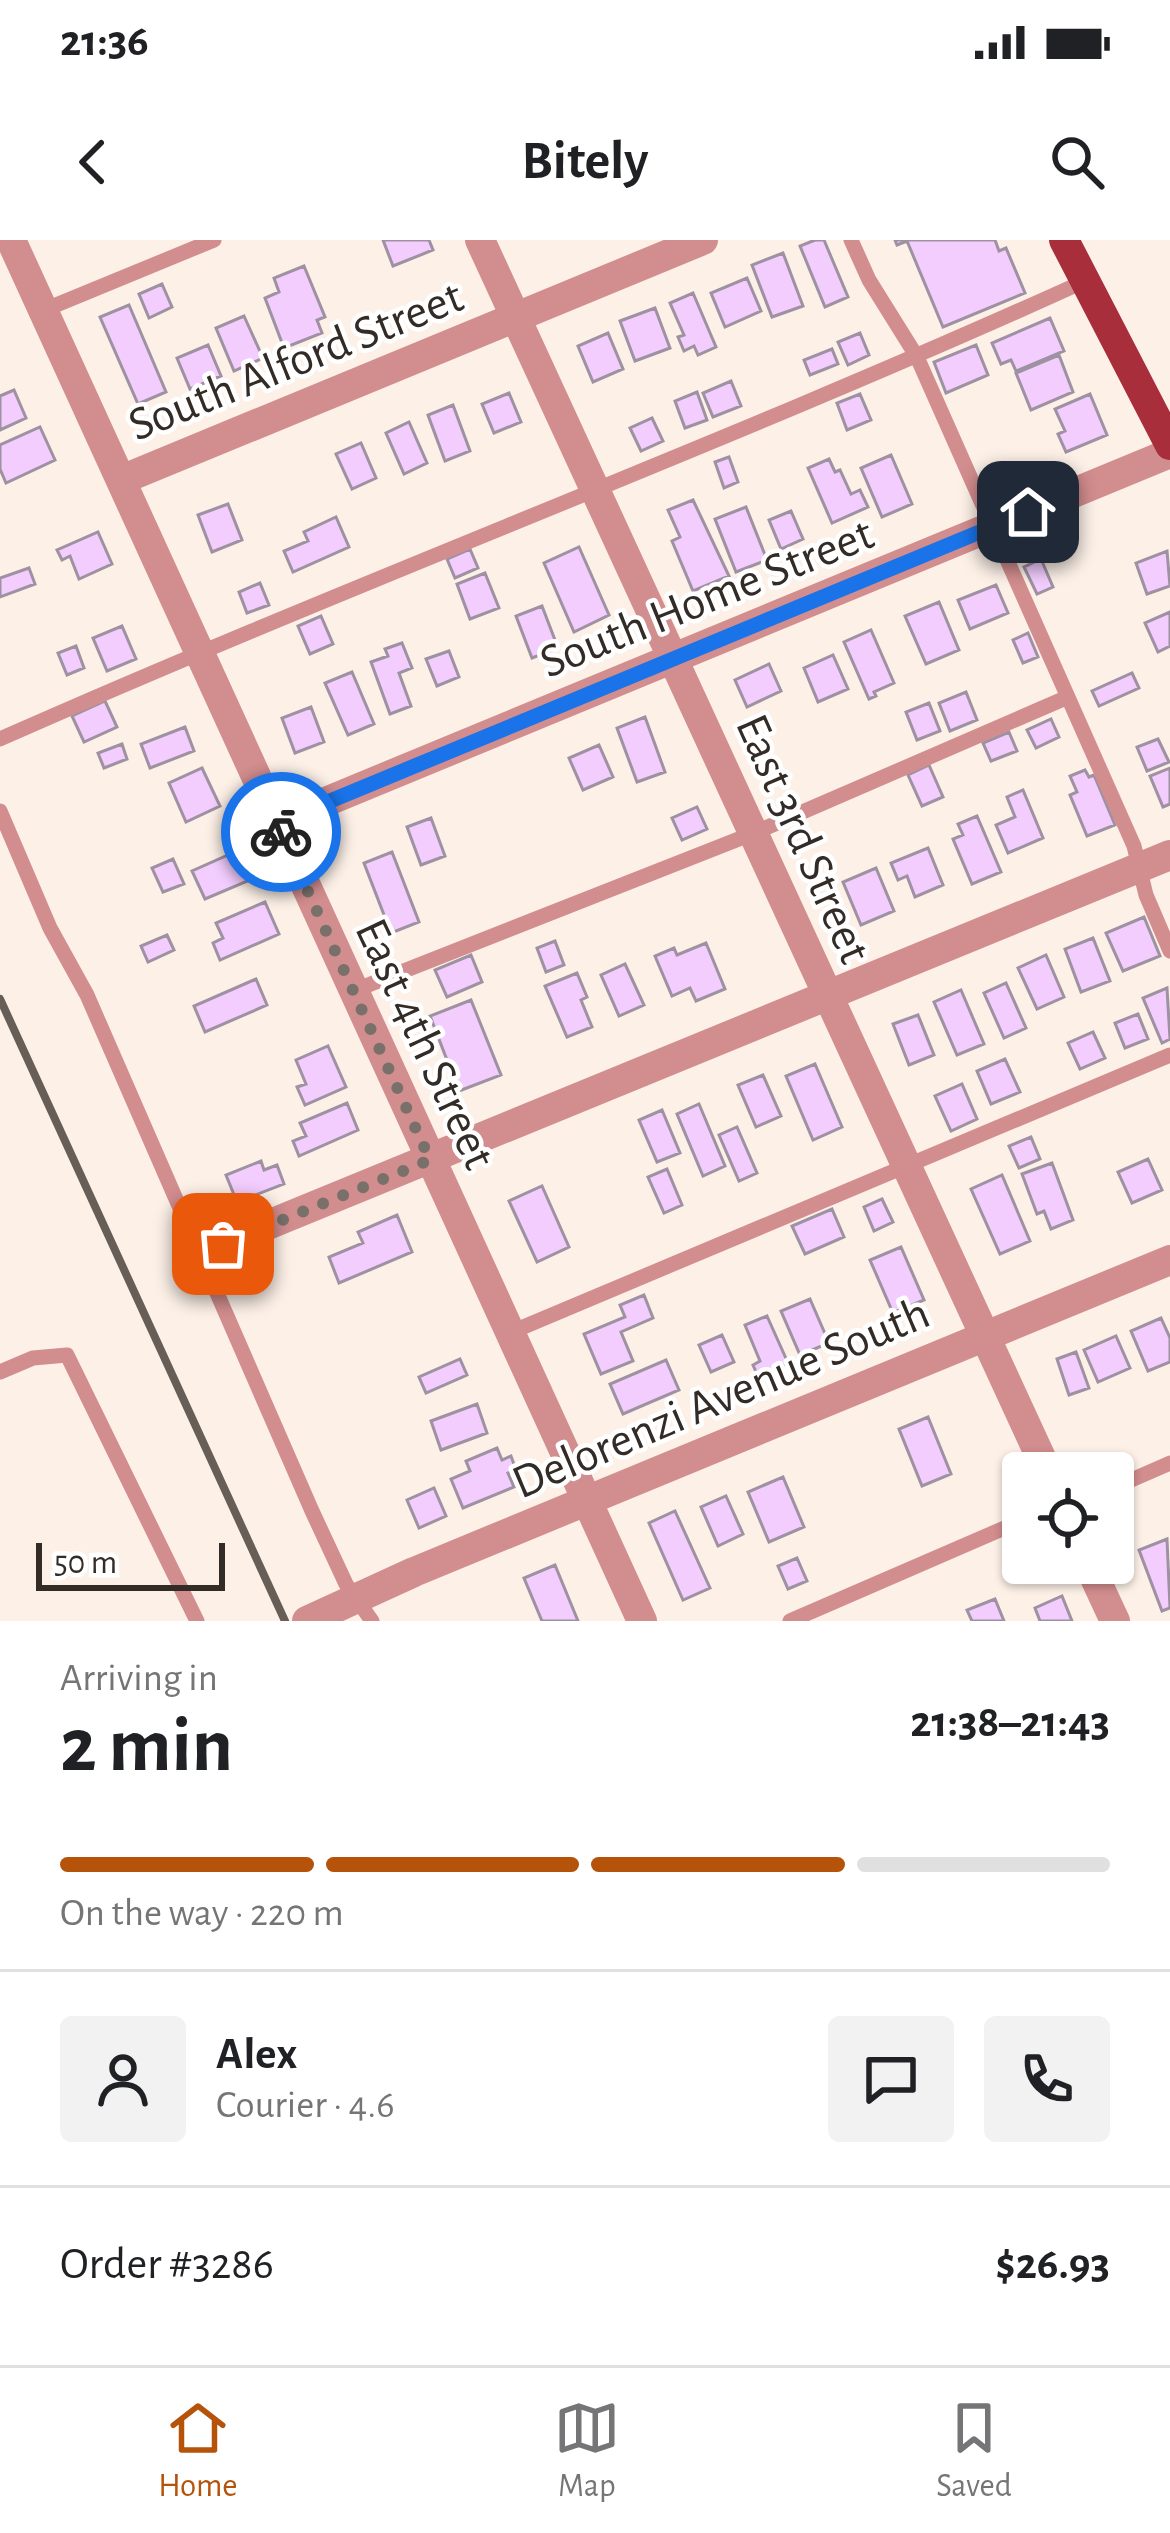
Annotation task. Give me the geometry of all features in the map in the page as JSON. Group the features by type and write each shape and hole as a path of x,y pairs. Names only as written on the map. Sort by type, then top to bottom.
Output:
{"main road":[{"path":"1064,240 1170,449"}],"street":[{"name":"East 4th Street","path":"11,240 643,1621"},
{"name":"East 3rd Street","path":"481,240 1038,1452"},
{"name":"South Alford Street","path":"121,480 703,240"},
{"name":"South Home Street","path":"277,823 1170,449"},
{"path":"197,1254 1170,855"},
{"name":"Delorenzi Avenue South","path":"308,1621 364,1610 587,1501 1170,1260"},
{"path":"1097,1584 1114,1621"}],"lane":[{"path":"44,310 214,240"},
{"path":"851,240 868,280 917,357 1134,846 1146,895 1170,951"},
{"path":"0,739 198,651 917,357 1085,280"},
{"path":"353,991 754,833 1068,698"},
{"path":"0,811 50,928 96,1017 320,1529 364,1610"},
{"path":"509,1333 1170,1054"},
{"path":"0,1372 33,1358 67,1354 197,1621"},
{"path":"1134,1479 1170,1463"},
{"path":"790,1621 1002,1529"}],"building":[{"path":"383,240 429,240 433,250 393,266"},
{"path":"824,240 848,297 825,307 800,246"},
{"path":"895,240 995,240 999,251 1006,248 1025,293 943,327 907,241 897,245"},
{"path":"783,253 803,306 772,317 752,265"},
{"path":"304,266 325,317 317,320 322,333 284,348 265,298 279,292 274,278"},
{"path":"747,278 761,311 725,327 711,293"},
{"path":"162,284 172,307 149,318 139,294"},
{"path":"693,293 716,347 698,355 694,346 684,351 678,337 684,335 670,303"},
{"path":"129,305 166,392 138,404 100,317"},
{"path":"655,308 670,348 635,361 620,321"},
{"path":"244,316 263,358 234,371 216,328"},
{"path":"1050,318 1064,351 1016,371 1011,360 1001,364 992,343"},
{"path":"608,333 623,369 593,382 578,346"},
{"path":"860,333 869,355 848,365 838,342"},
{"path":"208,345 221,376 190,389 177,358"},
{"path":"976,345 988,375 946,393 934,362"},
{"path":"832,349 838,364 810,375 804,360"},
{"path":"1059,355 1073,392 1031,410 1016,373"},
{"path":"731,381 741,406 713,417 703,393"},
{"path":"14,390 26,418 0,430 0,396"},
{"path":"697,392 707,420 685,428 675,401"},
{"path":"509,393 521,422 494,433 482,404"},
{"path":"860,394 871,420 847,430 837,403"},
{"path":"1090,394 1107,435 1066,452 1058,434 1065,431 1055,409"},
{"path":"453,405 470,451 445,461 428,415"},
{"path":"652,418 663,441 641,451 630,428"},
{"path":"409,422 427,463 404,474 386,433"},
{"path":"40,427 55,460 6,483 0,469 0,445"},
{"path":"361,443 376,478 352,489 336,454"},
{"path":"891,455 912,504 882,517 861,468"},
{"path":"729,457 738,482 724,488 715,462"},
{"path":"829,459 851,494 860,490 868,507 832,523 808,468"},
{"path":"693,500 729,576 693,591 672,541 680,537 668,510"},
{"path":"228,504 242,540 212,552 198,515"},
{"path":"746,507 767,560 736,572 715,519"},
{"path":"791,511 803,539 781,549 769,520"},
{"path":"336,517 349,547 293,572 284,551 308,541 304,532"},
{"path":"98,532 112,564 79,579 70,556 62,560 57,550"},
{"path":"579,547 609,615 574,632 544,563"},
{"path":"470,549 478,568 455,578 447,559"},
{"path":"1167,551 1170,586 1147,594 1136,563"},
{"path":"1041,559 1053,587 1037,594 1024,567"},
{"path":"29,568 35,584 0,597 0,578"},
{"path":"485,573 499,608 470,619 457,584"},
{"path":"260,583 269,605 247,613 239,592"},
{"path":"996,585 1008,613 970,629 958,600"},
{"path":"939,602 959,650 926,664 905,616"},
{"path":"542,606 558,648 532,658 516,616"},
{"path":"1170,612 1170,646 1158,652 1145,623"},
{"path":"321,616 333,644 310,654 298,626"},
{"path":"122,626 136,659 107,671 93,638"},
{"path":"871,630 894,683 869,699 844,642"},
{"path":"1028,633 1038,657 1023,663 1013,640"},
{"path":"402,643 412,668 399,673 411,706 390,714 371,662 388,656 385,649"},
{"path":"76,646 84,668 67,675 58,653"},
{"path":"449,651 459,677 437,686 426,659"},
{"path":"833,655 848,689 818,702 804,668"},
{"path":"769,664 781,691 747,707 735,680"},
{"path":"352,672 374,724 348,735 325,683"},
{"path":"1132,673 1139,688 1099,706 1092,691"},
{"path":"966,692 977,720 950,731 939,703"},
{"path":"105,701 117,727 84,742 72,716"},
{"path":"929,703 940,731 917,740 906,712"},
{"path":"311,707 324,742 295,753 282,718"},
{"path":"645,717 665,772 637,782 617,728"},
{"path":"1051,719 1059,737 1036,748 1027,730"},
{"path":"185,727 194,751 150,768 141,744"},
{"path":"1009,732 1017,751 991,761 983,743"},
{"path":"1158,739 1169,762 1147,771 1137,747"},
{"path":"122,744 127,759 104,768 98,753"},
{"path":"599,745 613,777 583,790 569,758"},
{"path":"929,765 943,797 922,806 908,775"},
{"path":"202,768 220,806 186,822 169,783"},
{"path":"1170,768 1170,804 1163,807 1150,776"},
{"path":"1085,770 1089,777 1094,775 1115,825 1087,836 1070,795 1077,792 1070,776"},
{"path":"1023,790 1043,838 1008,853 996,825 1015,817 1007,797"},
{"path":"697,807 707,829 682,840 672,818"},
{"path":"977,816 1001,872 972,884 953,839 963,835 958,824"},
{"path":"431,818 445,856 421,865 407,827"},
{"path":"246,847 259,876 205,899 192,871"},
{"path":"928,848 943,885 915,897 907,876 898,880 891,863"},
{"path":"392,852 419,922 391,933 364,863"},
{"path":"173,859 184,884 163,892 152,868"},
{"path":"876,868 894,911 861,925 843,882"},
{"path":"265,902 279,934 220,960 213,943 223,938 216,923"},
{"path":"1144,917 1160,956 1123,971 1106,933"},
{"path":"167,935 174,950 148,962 141,946"},
{"path":"1093,938 1110,981 1081,992 1065,949"},
{"path":"555,941 564,965 546,972 537,948"},
{"path":"706,943 725,989 696,1001 690,988 672,996 655,956 674,948 677,955"},
{"path":"471,955 482,982 447,997 435,970"},
{"path":"1046,955 1064,997 1037,1009 1018,968"},
{"path":"625,964 644,1005 619,1016 601,975"},
{"path":"577,973 592,1027 567,1037 545,986"},
{"path":"256,979 267,1005 205,1032 194,1006"},
{"path":"1006,983 1026,1028 1004,1038 984,993"},
{"path":"1167,988 1170,1039 1162,1043 1143,998"},
{"path":"961,990 984,1044 957,1055 934,1002"},
{"path":"471,1000 501,1075 459,1091 430,1016"},
{"path":"1138,1014 1148,1039 1125,1048 1115,1023"},
{"path":"918,1015 934,1055 909,1065 893,1024"},
{"path":"1093,1032 1105,1058 1080,1069 1068,1043"},
{"path":"328,1046 346,1087 305,1105 297,1087 306,1084 296,1060"},
{"path":"1005,1059 1020,1092 991,1104 977,1071"},
{"path":"815,1064 842,1127 813,1140 786,1076"},
{"path":"763,1075 781,1116 756,1127 738,1085"},
{"path":"962,1084 977,1119 951,1131 935,1096"},
{"path":"347,1103 358,1130 299,1156 293,1141 306,1136 300,1123"},
{"path":"699,1104 725,1166 703,1176 677,1114"},
{"path":"662,1110 680,1153 657,1162 639,1120"},
{"path":"737,1127 757,1173 739,1181 719,1135"},
{"path":"1031,1137 1040,1159 1019,1168 1009,1146"},
{"path":"1148,1159 1162,1190 1132,1203 1118,1172"},
{"path":"261,1161 264,1170 277,1165 284,1184 237,1202 226,1175"},
{"path":"1052,1163 1073,1220 1051,1229 1044,1211 1037,1214 1022,1174"},
{"path":"667,1169 682,1205 664,1213 648,1177"},
{"path":"1002,1175 1030,1241 1000,1254 971,1189"},
{"path":"542,1186 569,1247 537,1262 509,1201"},
{"path":"882,1199 893,1222 874,1231 864,1207"},
{"path":"832,1209 844,1237 805,1254 792,1226"},
{"path":"397,1215 412,1252 339,1283 329,1257 363,1243 358,1232"},
{"path":"901,1247 924,1300 893,1313 870,1260"},
{"path":"644,1295 653,1318 621,1332 633,1361 601,1374 584,1334 625,1317 620,1305"},
{"path":"810,1299 829,1343 800,1355 781,1311"},
{"path":"767,1316 788,1363 758,1376 753,1365 760,1361 745,1325"},
{"path":"1161,1318 1170,1338 1170,1362 1148,1371 1131,1331"},
{"path":"722,1335 734,1362 711,1372 699,1345"},
{"path":"1116,1336 1130,1368 1098,1382 1084,1350"},
{"path":"1076,1352 1089,1388 1069,1395 1057,1359"},
{"path":"460,1359 467,1375 426,1393 419,1377"},
{"path":"666,1360 679,1390 623,1414 610,1384"},
{"path":"477,1404 487,1433 441,1450 431,1421"},
{"path":"928,1417 951,1474 922,1486 899,1429"},
{"path":"497,1448 502,1460 511,1456 516,1470 508,1473 514,1487 463,1508 451,1479 470,1471 466,1461"},
{"path":"783,1477 804,1527 769,1542 748,1492"},
{"path":"434,1488 446,1516 419,1528 407,1500"},
{"path":"726,1496 743,1534 718,1546 701,1507"},
{"path":"675,1511 710,1588 683,1600 649,1523"},
{"path":"1167,1539 1170,1608 1162,1611 1139,1550"},
{"path":"797,1558 807,1581 788,1589 778,1566"},
{"path":"555,1565 578,1621 542,1621 524,1578"},
{"path":"1062,1596 1072,1621 1040,1621 1035,1608"},
{"path":"995,1599 1004,1621 972,1621 967,1610"}],"railway":[{"path":"0,999 285,1621"}],"way so far":[{"path":"223,1244 430,1160 281,832"}],"route":[{"path":"281,832 277,823 1028,512"}]}
